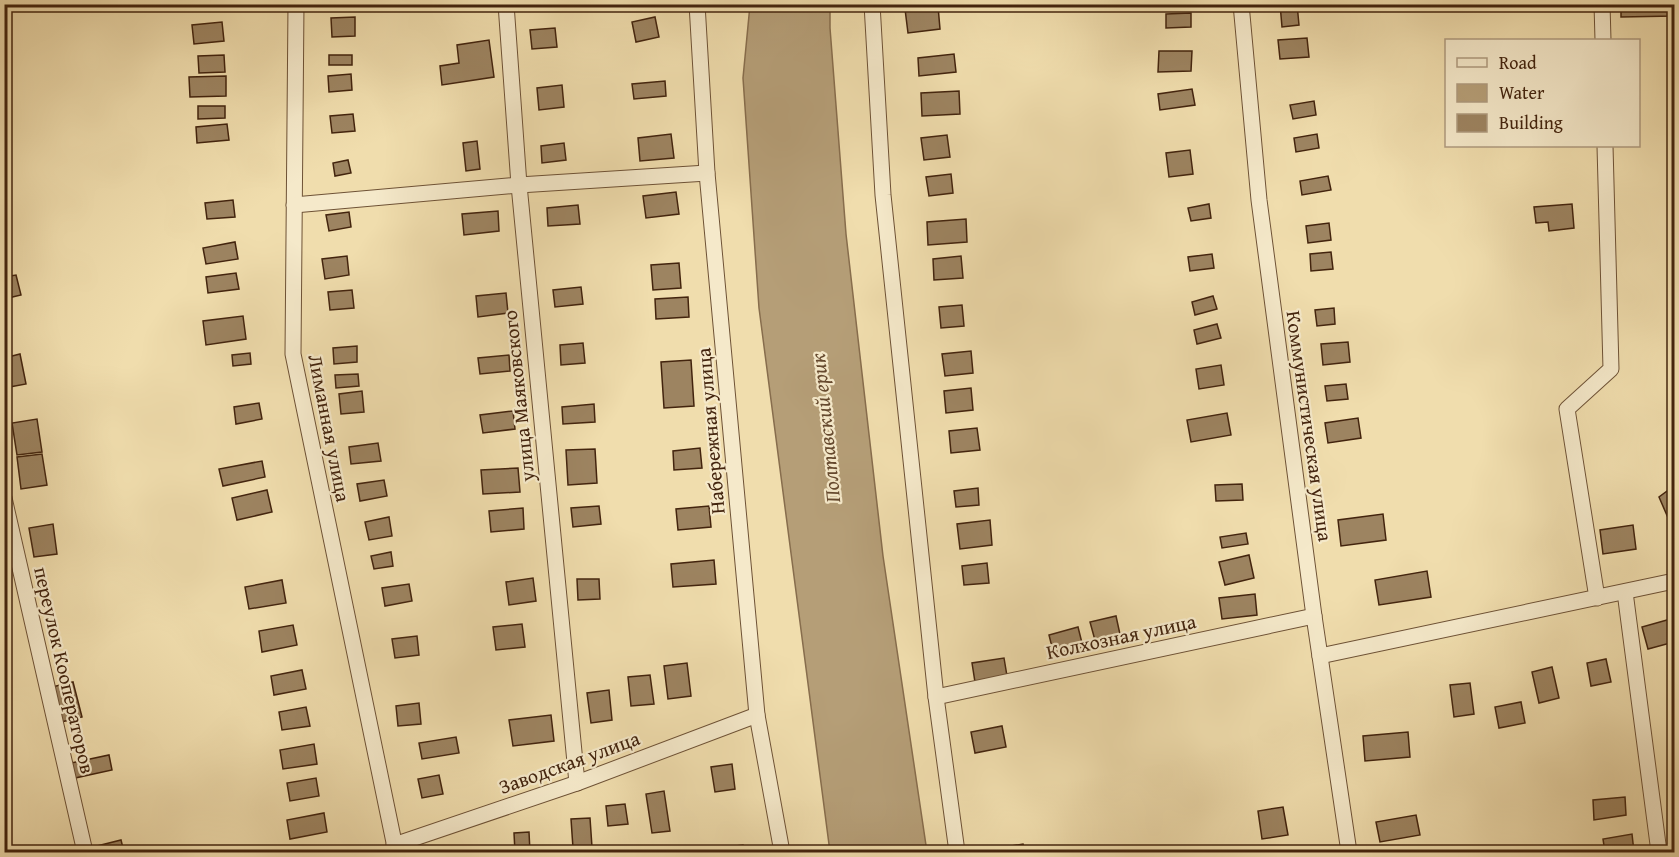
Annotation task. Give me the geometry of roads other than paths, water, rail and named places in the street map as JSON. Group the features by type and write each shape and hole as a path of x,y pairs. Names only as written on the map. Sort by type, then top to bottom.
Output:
{"street":[{"name":"Лиманная улица","path":"296,4 293,354 395,849"},
{"name":"улица Маяковского","path":"506,4 519,185 577,783"},
{"name":"Набережная улица","path":"696,4 707,173 757,715 782,852"},
{"path":"872,4 883,195 936,697 957,852"},
{"name":"Коммунистическая улица","path":"1242,4 1259,200 1314,616 1349,852"},
{"path":"1602,4 1603,39"},
{"path":"1597,598 1567,409 1611,369 1605,147"},
{"path":"294,205 519,185 707,173"},
{"name":"переулок Кооператоров","path":"4,498 85,852"},
{"path":"1320,656 1674,581"},
{"path":"1625,592 1659,852"},
{"name":"Колхозная улица","path":"936,697 1314,616"},
{"name":"Заводская улица","path":"395,849 757,715"}],"water":[{"name":"Полтавский ерик","path":"750,5 830,5 846,234 883,556 927,852 830,852 759,308 743,78"}]}
